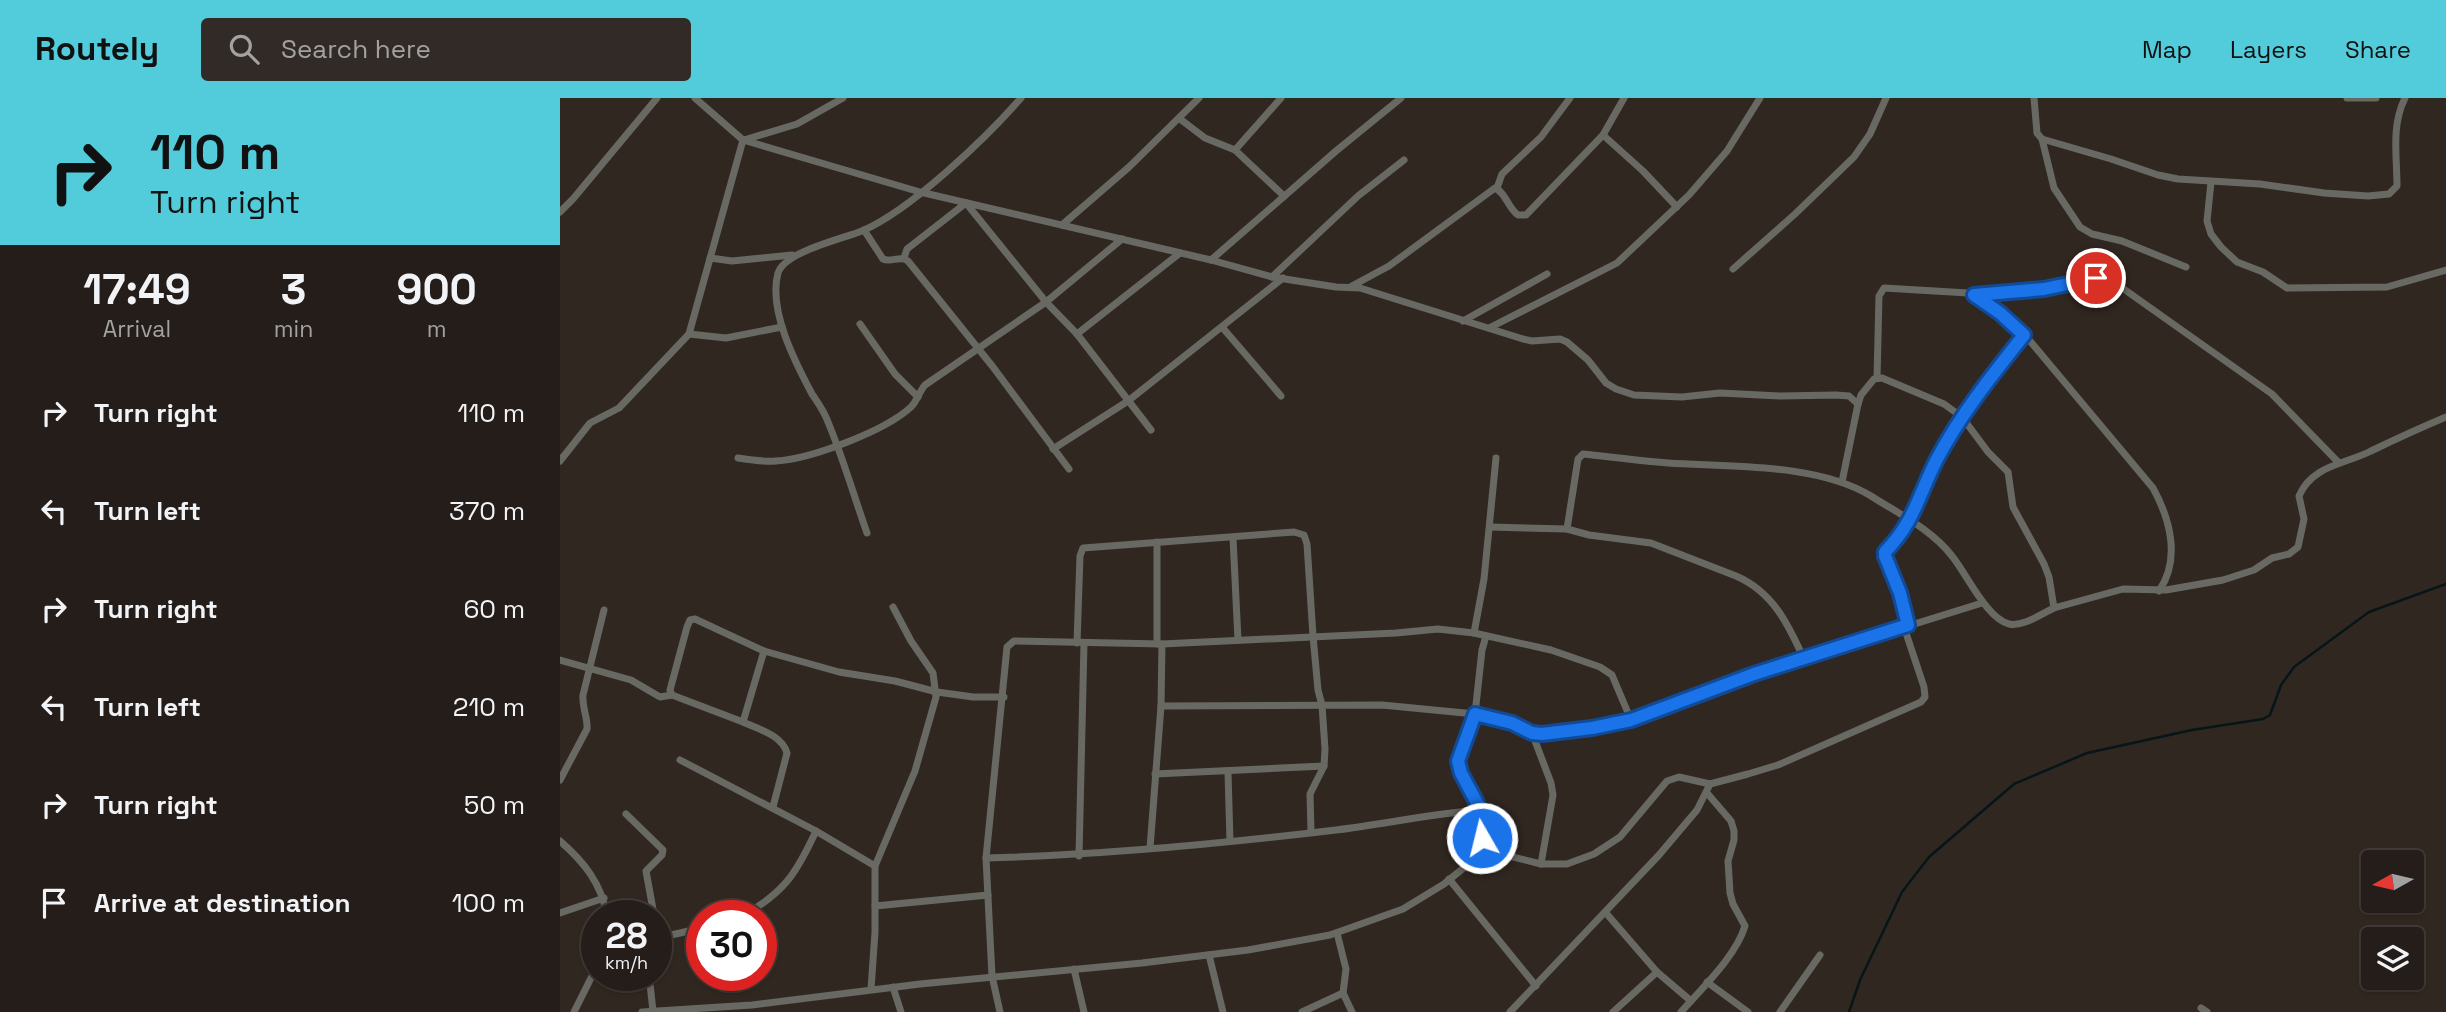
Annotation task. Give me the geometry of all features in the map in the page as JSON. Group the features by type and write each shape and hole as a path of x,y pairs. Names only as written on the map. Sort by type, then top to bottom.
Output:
{"street":[{"path":"560,212 573,200 657,98"},
{"path":"695,98 743,140 920,192 1272,277 1372,291 1532,341 1560,339 1588,360 1606,383 1634,395 1836,395 1849,396 1858,404"},
{"path":"743,140 797,124 844,98"},
{"path":"710,258 732,261 796,255 864,230 883,220 920,192 1021,98"},
{"path":"1062,225 1129,167 1199,98"},
{"path":"1235,150 1281,98"},
{"path":"1210,260 1401,98"},
{"path":"1349,287 1389,265 1497,188 1502,174 1541,137 1570,98"},
{"path":"1497,188 1514,212 1526,215 1603,135 1625,98"},
{"path":"1488,329 1617,263 1677,207 1727,152 1760,98"},
{"path":"1733,269 1854,157 1870,134 1885,98"},
{"path":"2034,98 2037,133 2042,139 2054,188 2080,227 2092,234 2122,241 2186,267"},
{"path":"2347,98 2376,98"},
{"path":"2042,139 2158,175 2324,193 2368,196 2389,194 2397,186 2395,138 2405,98"},
{"path":"1180,119 1205,138 1235,150 1284,195"},
{"path":"1603,135 1677,207"},
{"path":"560,461 590,423 619,408 690,334 743,140"},
{"path":"1272,277 1358,196 1404,160"},
{"path":"2211,182 2207,221 2211,234 2237,262 2263,272 2287,288 2387,288 2446,270"},
{"path":"904,258 907,249 966,203"},
{"path":"966,203 1046,302 1077,334 1151,429"},
{"path":"864,230 883,259 889,261 904,258"},
{"path":"738,458 778,461 837,446 905,412 913,405 925,385 1046,302 1122,239"},
{"path":"1077,334 1180,253"},
{"path":"796,255 778,272 777,295 782,327 806,382 828,420 867,533"},
{"path":"904,258 979,349 1069,469"},
{"path":"1463,321 1547,274"},
{"path":"1053,449 1128,401 1283,278"},
{"path":"1877,378 1879,296 1882,290 1892,287 1974,295 2044,289 2096,278 2111,280 2272,394 2338,462"},
{"path":"1974,295 2000,313 2024,335 2098,425 2146,478 2161,503 2169,526 2171,548 2168,573 2159,591"},
{"path":"860,324 895,374 918,397"},
{"path":"690,334 726,338 782,327"},
{"path":"1222,327 1281,396"},
{"path":"1477,853 1501,853 1541,864 1567,864 1594,854 1620,838 1667,781 1679,777 1710,784 1778,765 1923,700 1924,687 1906,626 1900,593 1885,554 1910,521 1938,458 1962,417 2024,335"},
{"path":"1842,482 1858,404 1869,383 1877,378"},
{"path":"1877,378 1920,392 1944,404 1962,417 1988,452 2008,472 2013,507 2044,564 2054,608"},
{"path":"1567,529 1578,459 1583,454 1668,463 1756,467 1842,482 1869,495 1929,533 1951,554 1982,603 2001,620 2012,624 2026,621 2054,608 2123,589 2133,587 2159,591 2223,580 2254,570 2273,558 2294,552 2298,547 2298,535 2304,519 2301,492 2323,470 2446,417"},
{"path":"1474,634 1484,579 1496,458"},
{"path":"1490,527 1567,529 1589,535 1651,543 1748,581 1781,613 1804,659"},
{"path":"1079,856 1081,550 1086,547 1294,533 1304,535 1307,544 1318,690 1322,705 1324,766 1310,794 1311,832"},
{"path":"1233,538 1238,640"},
{"path":"1150,848 1161,706 1157,542"},
{"path":"1161,706 1382,705 1475,714 1512,723 1532,733 1556,733 1631,720 1804,659 1982,603"},
{"path":"871,989 875,866 915,771 937,692 933,673 911,641 893,607"},
{"path":"560,780 587,729 588,722 582,706 604,610"},
{"path":"672,695 670,690 687,627 692,619 738,637 764,651 839,672 895,681 937,692 1004,697"},
{"path":"1000,1012 992,976 986,858 1007,647 1011,642 1160,644 1438,629 1551,650 1600,667 1612,676 1631,720"},
{"path":"642,1012 754,1009 871,989 1209,955 1337,933 1403,909 1449,880 1477,853 1482,838 1479,810 1458,761 1475,714 1486,636"},
{"path":"743,722 764,651"},
{"path":"560,660 631,680 660,697 672,695 743,722 780,740 787,753 773,807"},
{"path":"1532,733 1553,795 1541,864"},
{"path":"680,760 773,807 875,866"},
{"path":"1155,774 1324,766"},
{"path":"1227,772 1230,841"},
{"path":"1510,1012 1659,855 1697,810 1710,784"},
{"path":"1681,1012 1740,940 1745,926 1730,893 1728,860 1734,831 1731,821 1707,793"},
{"path":"986,858 1079,856 1311,832 1479,810"},
{"path":"626,814 663,850 661,857 646,871 651,900"},
{"path":"767,900 796,872 816,831"},
{"path":"560,841 583,861 604,898 560,913"},
{"path":"1449,880 1536,986"},
{"path":"875,906 988,895"},
{"path":"1606,913 1657,972 1691,1001"},
{"path":"1337,933 1346,969 1343,993 1353,1012"},
{"path":"1209,955 1223,1012"},
{"path":"1780,1012 1819,955"},
{"path":"1074,969 1084,1012"},
{"path":"1613,1012 1657,972"},
{"path":"1707,982 1748,1012"},
{"path":"893,987 901,1012"},
{"path":"574,1012 584,991"},
{"path":"651,991 653,1011"},
{"path":"1302,1012 1343,993"}],"waterway":[{"path":"1849,1012 1860,980 1902,892 1929,857 2014,784 2087,753 2192,730 2263,719 2270,715 2281,685 2294,667 2369,612 2446,584"}],"route":[{"path":"1482,838 1477,803 1461,773 1458,761 1475,714 1542,734 1631,720 1754,674 1908,625 1885,552 1911,521 1938,458 1962,417 2024,335 2000,313 1974,295 2044,289 2096,278"}]}
